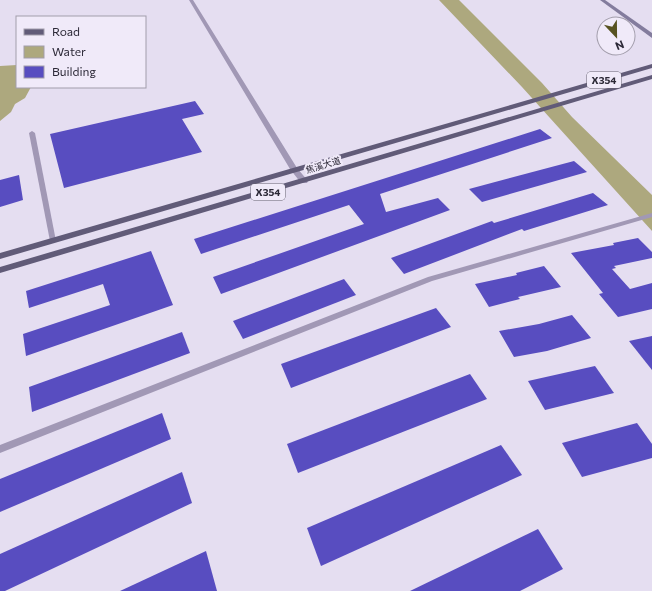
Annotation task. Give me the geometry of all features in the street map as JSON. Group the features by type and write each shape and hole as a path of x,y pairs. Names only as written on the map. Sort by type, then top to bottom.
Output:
{"main road":[{"name":"焦溪大道","path":"0,256 294,169 652,66"},
{"name":"焦溪大道","path":"0,270 652,77"}],"street":[{"path":"191,0 294,169 304,181"},
{"path":"602,0 652,36"}],"lane":[{"path":"32,133 53,240"},
{"path":"0,449 430,279 652,215"}],"water":[{"path":"439,0 459,0 542,83 572,117 652,195 652,231 522,87"},
{"path":"16,65 16,88 30,88 25,98 15,104 11,112 0,121 0,66"}],"building":[{"path":"195,101 204,114 182,119 202,152 64,188 50,134"},
{"path":"540,129 552,138 380,194 386,212 438,198 450,210 221,294 213,277 364,224 349,205 201,254 194,239"},
{"path":"574,161 587,172 482,202 469,189"},
{"path":"19,175 23,200 0,207 0,180"},
{"path":"593,193 608,205 524,231 522,229 404,274 391,258 492,221 494,223"},
{"path":"638,238 652,252 652,258 614,266 616,268 612,269 630,289 652,283 652,309 618,317 599,294 603,293 571,253 614,245 613,243"},
{"path":"151,251 173,305 26,356 23,334 110,305 103,284 29,308 26,291"},
{"path":"544,266 561,287 518,297 520,299 489,307 475,284 517,275 516,273"},
{"path":"344,279 356,295 243,339 233,321"},
{"path":"436,308 451,327 291,388 281,364"},
{"path":"572,315 591,338 547,351 514,357 499,331 539,324"},
{"path":"182,332 190,353 32,412 29,387"},
{"path":"652,336 652,370 629,341"},
{"path":"595,366 614,393 545,410 528,381"},
{"path":"470,374 487,399 298,473 287,444"},
{"path":"162,413 171,439 0,512 0,479"},
{"path":"637,423 652,444 652,458 582,477 562,443"},
{"path":"501,445 522,475 321,566 307,528"},
{"path":"182,472 192,503 5,591 0,591 0,554"},
{"path":"538,529 563,569 520,591 410,591"},
{"path":"206,551 217,591 120,591"}]}
